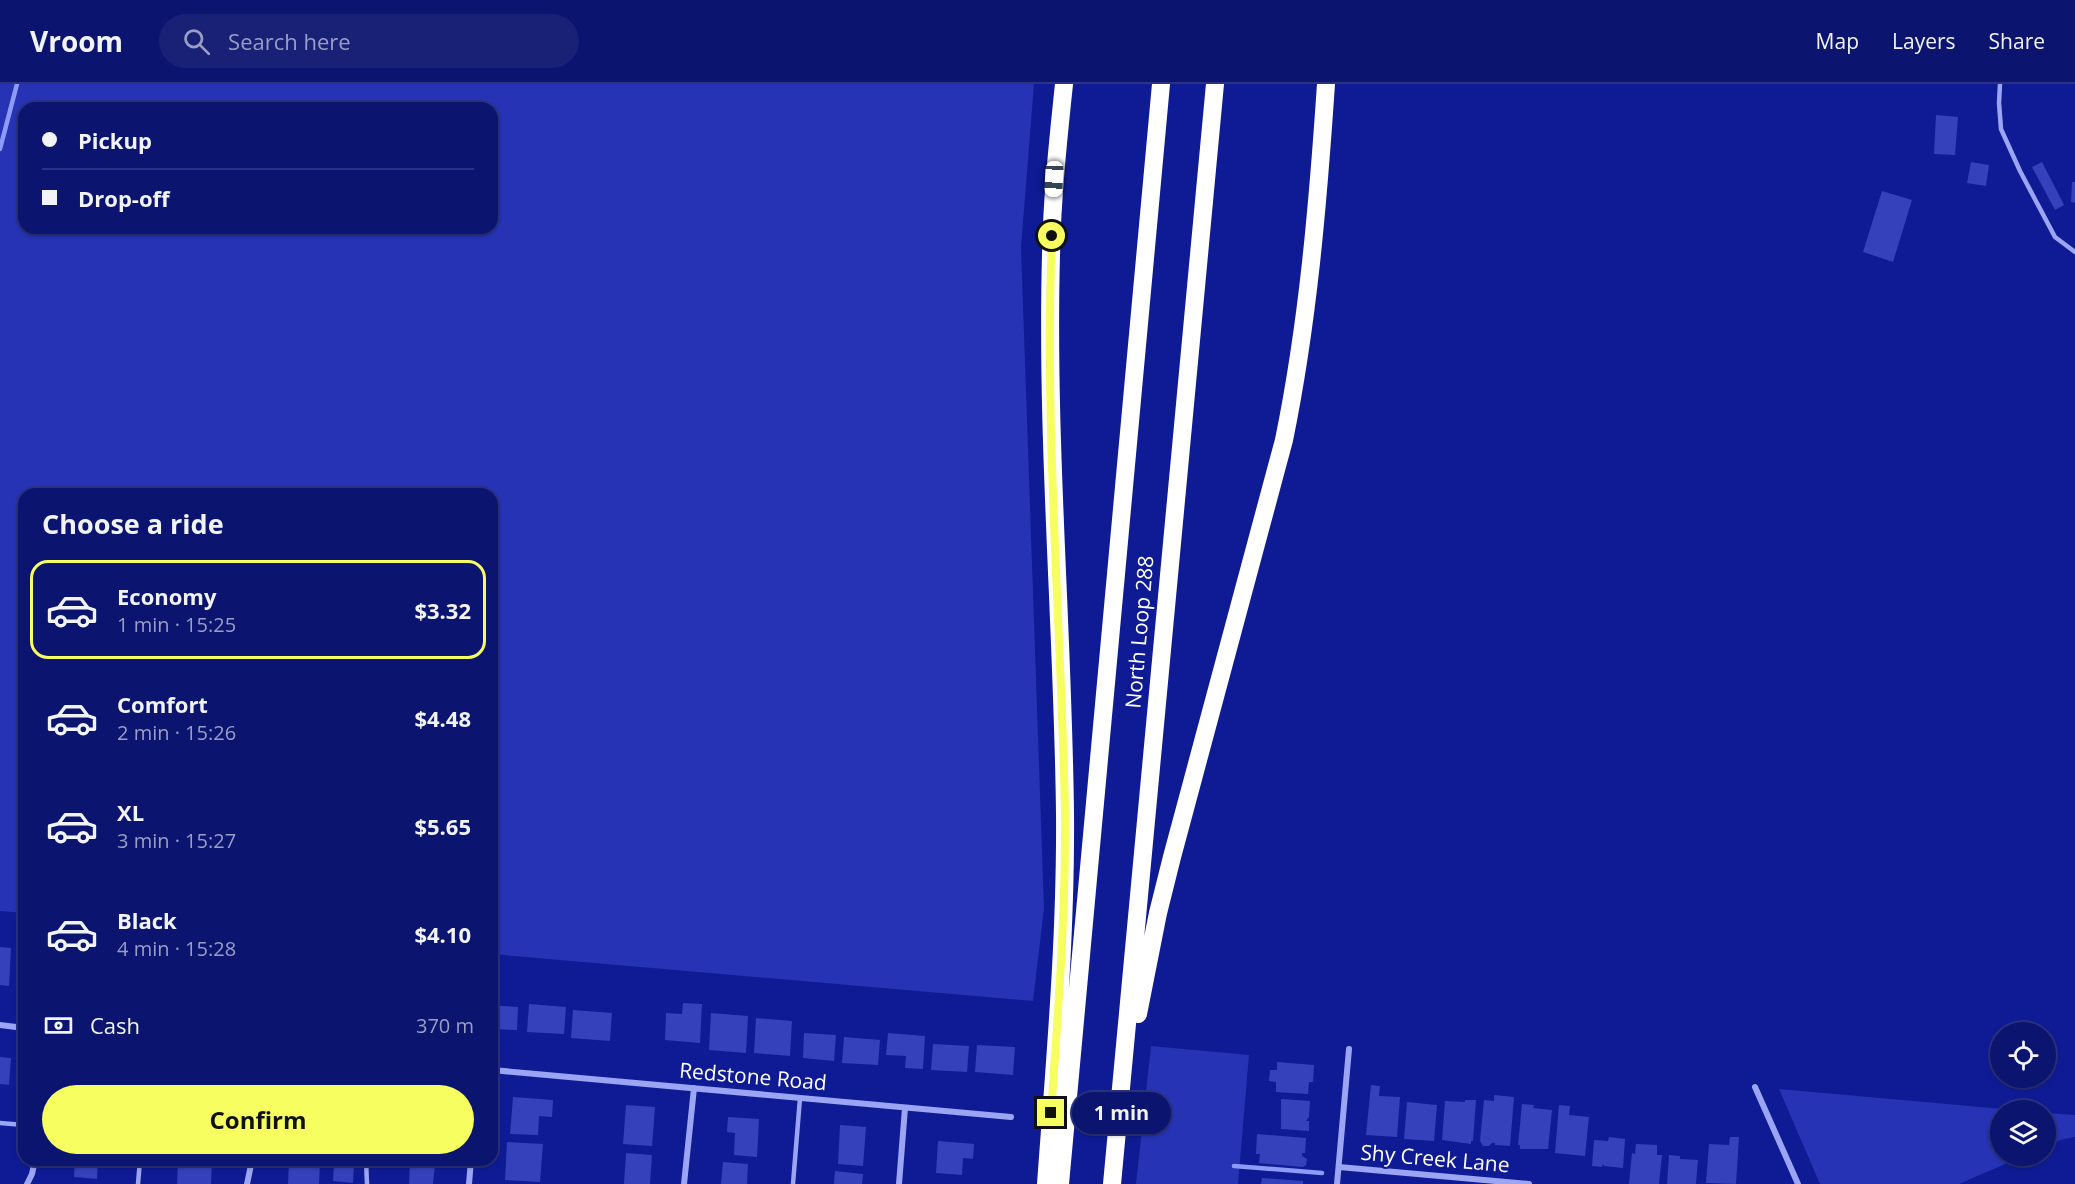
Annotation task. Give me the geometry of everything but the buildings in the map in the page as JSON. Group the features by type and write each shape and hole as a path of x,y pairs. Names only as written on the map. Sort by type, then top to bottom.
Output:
{"highway":[{"path":"1046,1184 1065,867 1064,769 1054,517 1051,332 1054,190 1064,84"},
{"name":"North Loop 288","path":"1060,1184 1161,84"},
{"name":"North Loop 288","path":"1112,1184 1215,84"},
{"path":"1114,1161 1129,1058 1158,913 1284,440 1293,397 1312,249 1326,84"}],"street":[{"path":"0,1025 18,1027"},
{"path":"1337,1184 1349,1049"},
{"name":"Redstone Road","path":"498,1071 1011,1117"},
{"path":"1755,1087 1798,1184"},
{"path":"684,1184 694,1088"},
{"path":"899,1184 905,1108"},
{"path":"27,1184 34,1166"},
{"path":"247,1184 251,1166"},
{"path":"469,1184 470,1166"},
{"name":"Shy Creek Lane","path":"1339,1167 1528,1184"}],"lane":[{"path":"2000,84 2001,129 2055,237 2075,252"},
{"path":"793,1184 800,1098"},
{"path":"0,1123 18,1124"},
{"path":"138,1184 140,1166"},
{"path":"366,1166 367,1184"}],"shaded area":[{"path":"0,84 1034,84 1021,247 1044,909 1033,1001 498,955 498,488 18,488 18,912 0,911"},
{"path":"1151,1046 1249,1055 1238,1184 1136,1184"},
{"path":"1779,1089 1990,1108 1990,1166 2001,1166 1959,1184 1820,1184"},
{"path":"2056,1114 2075,1115 2075,1137 2056,1142"}],"waterway":[{"path":"0,149 17,84"},
{"path":"1234,1166 1322,1173"}],"route":[{"path":"1051,1113 1065,867 1054,517 1052,236"}]}
